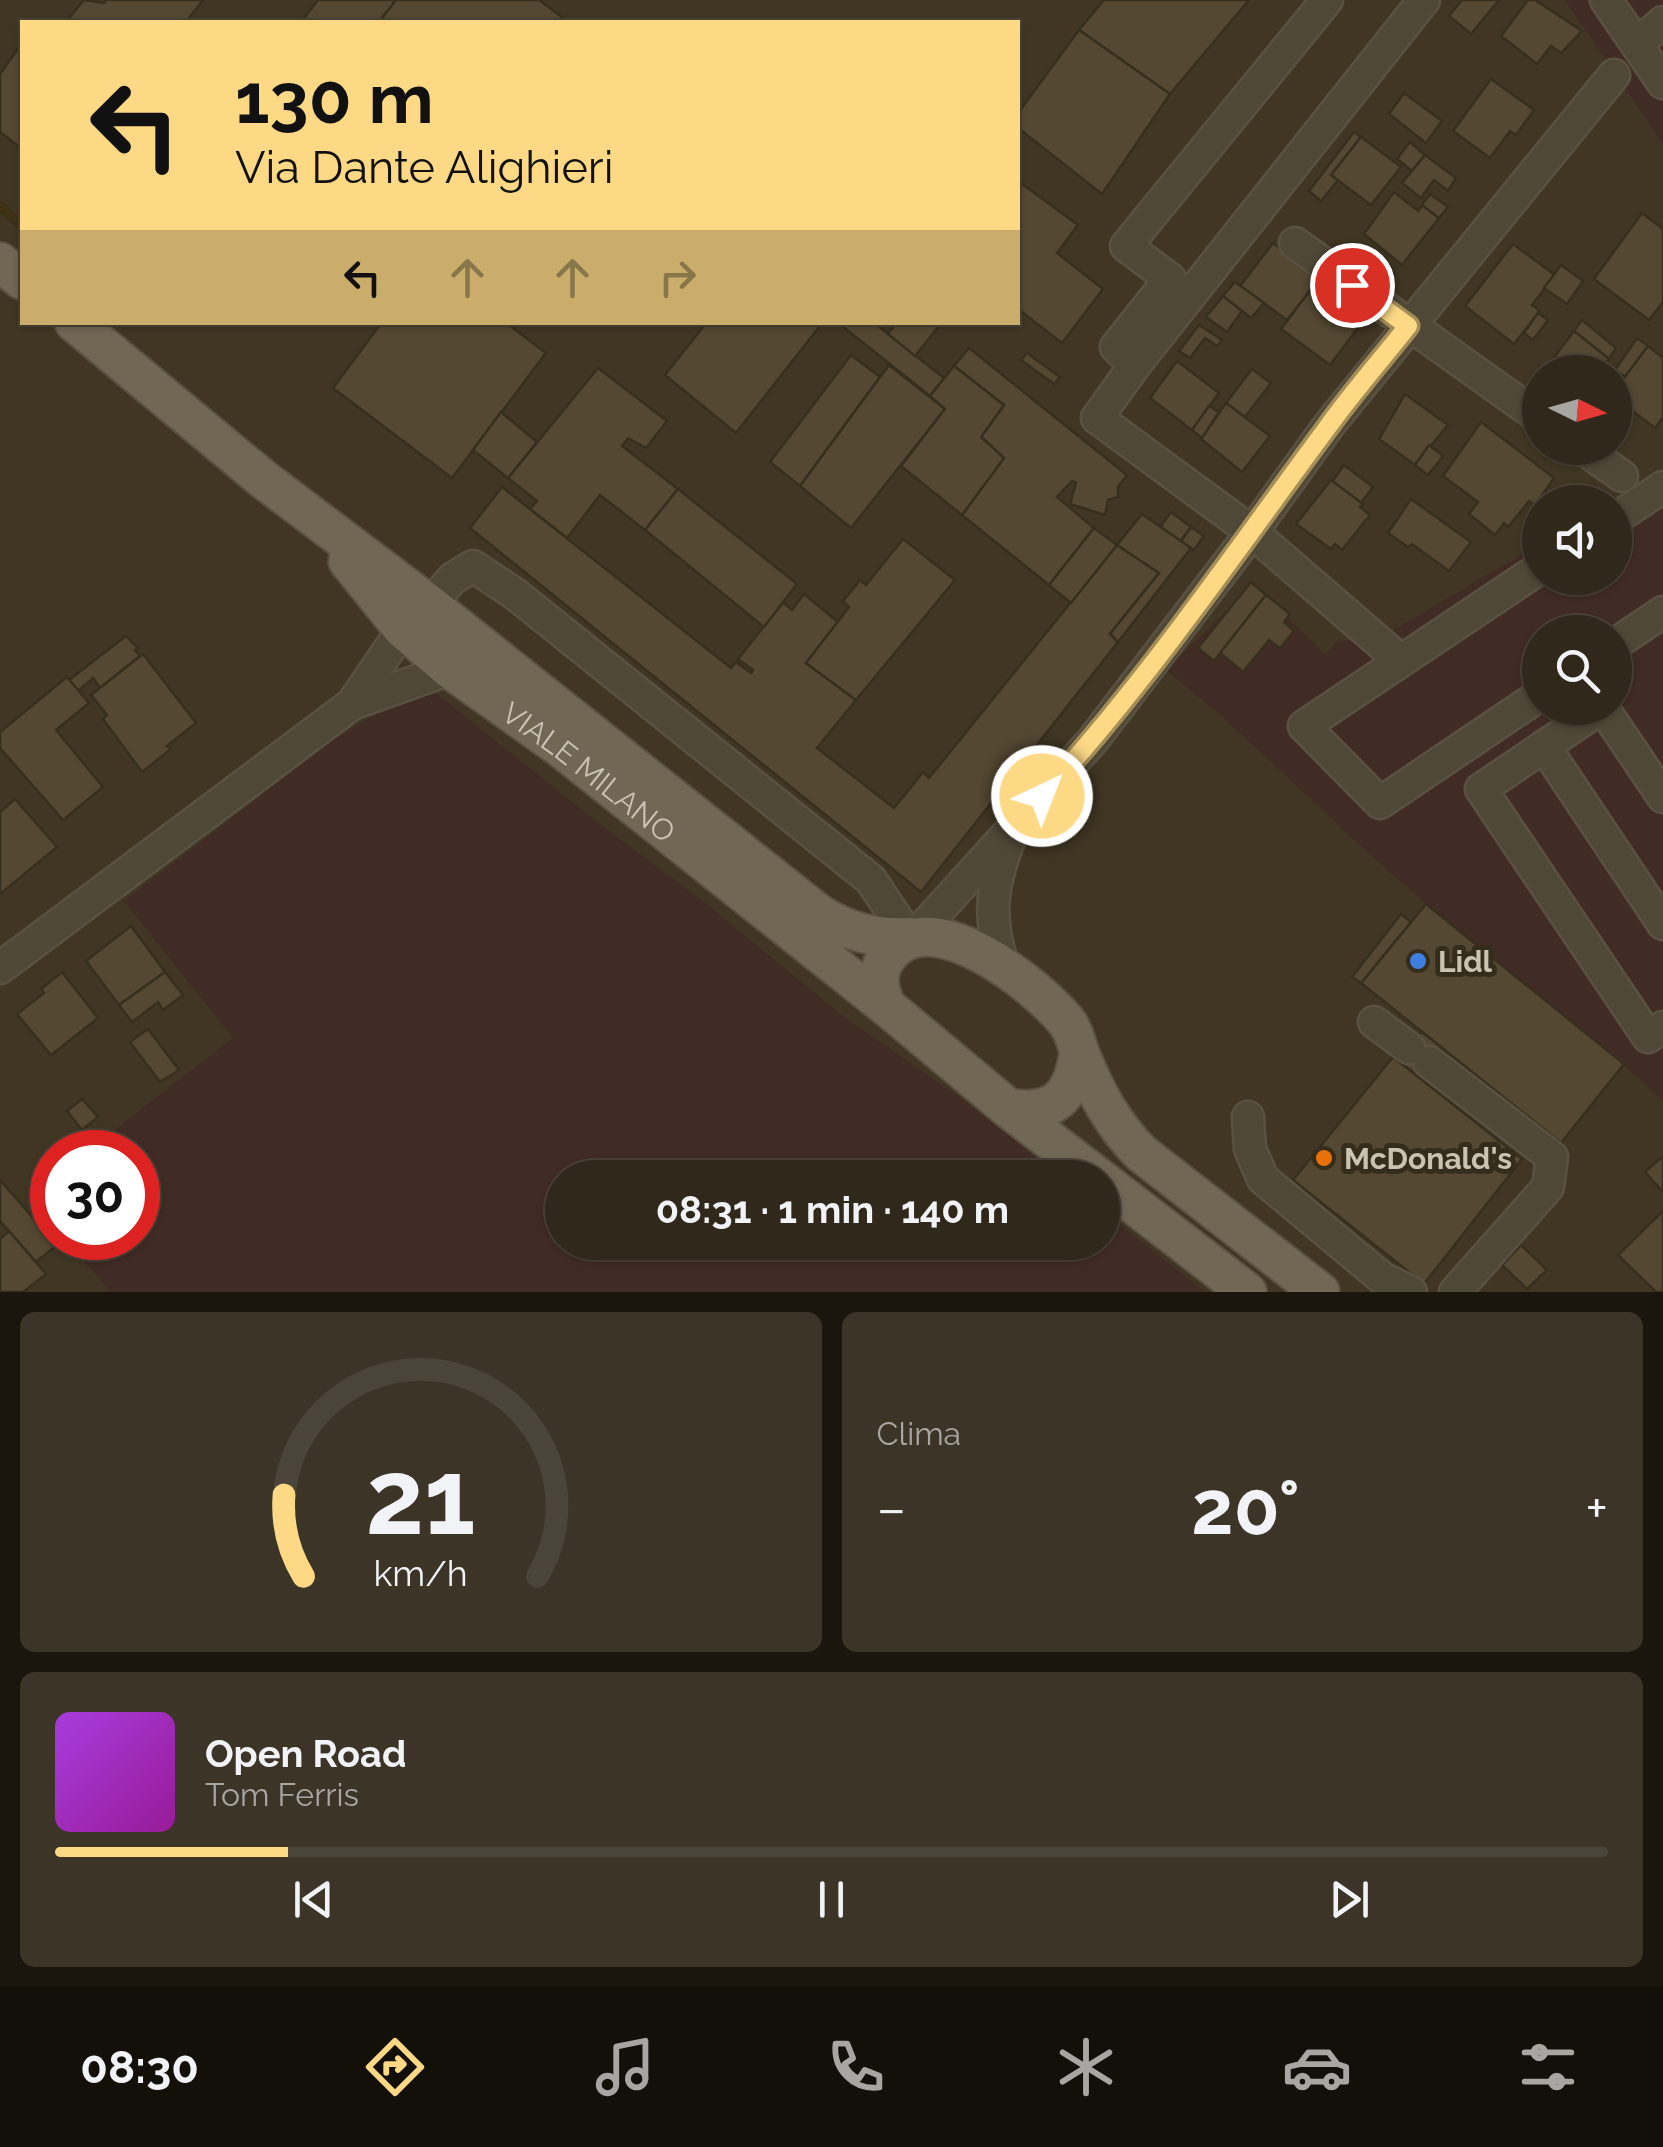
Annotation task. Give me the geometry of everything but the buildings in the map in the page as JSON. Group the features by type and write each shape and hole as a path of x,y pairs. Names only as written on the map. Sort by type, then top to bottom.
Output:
{"main road":[{"path":"0,262 20,278"},
{"name":"VIALE MILANO","path":"78,325 312,517 417,617 819,914 852,932 952,940 1004,968 1066,1020 1105,1108 1120,1132 1141,1153 1320,1292"},
{"name":"VIALE MILANO","path":"417,617 450,669 561,748 1076,1160"},
{"path":"886,1006 878,973 885,958 912,936"},
{"path":"1008,1108 1032,1110 1049,1106 1064,1096 1074,1081 1079,1052"},
{"name":"VIALE MILANO","path":"1120,1194 1247,1292"}],"street":[{"path":"1135,365 1116,348 1170,279 1126,246 1327,0"},
{"path":"1606,0 1663,83"},
{"path":"1400,660 1252,532 1097,418 1410,6"},
{"path":"1637,44 1663,22"},
{"path":"0,968 352,704 417,617 452,579 473,566 515,594 871,880 912,936 1093,740 1252,532 1328,425 1614,75"},
{"path":"1296,243 1522,405"},
{"path":"1606,465 1622,476"},
{"path":"1632,507 1663,486"},
{"path":"1522,580 1304,726 1380,803 1522,707"},
{"path":"1632,633 1663,612"},
{"path":"352,704 450,669"},
{"path":"1576,725 1481,789 1648,1037 1663,1027"},
{"path":"1614,725 1663,796"},
{"path":"1544,746 1663,924"},
{"path":"1004,968 991,916 996,878 1016,825"},
{"path":"1374,1022 1552,1157 1548,1186 1455,1292"},
{"path":"1248,1117 1250,1148 1262,1179 1382,1278 1411,1292"}],"shaded area":[{"path":"1565,0 1663,0 1663,145 1655,132"},
{"path":"1663,473 1663,1101 1395,876 1166,670 1253,585 1326,655 1337,641 1378,639 1522,555 1522,595 1632,595 1632,491"},
{"path":"426,685 844,1017 962,1099 1039,1160 545,1160 545,1260 1120,1260 1120,1224 1205,1292 111,1292 83,1260 160,1260 160,1130 114,1130 233,1038 124,901 336,738"}],"waterway":[{"path":"0,206 20,224"}],"place":[{"name":"Lidl","path":"1418,961"},
{"name":"McDonald's","path":"1324,1158"}],"route":[{"path":"1042,796 1093,740 1252,532 1328,425 1408,326 1352,285"}]}
